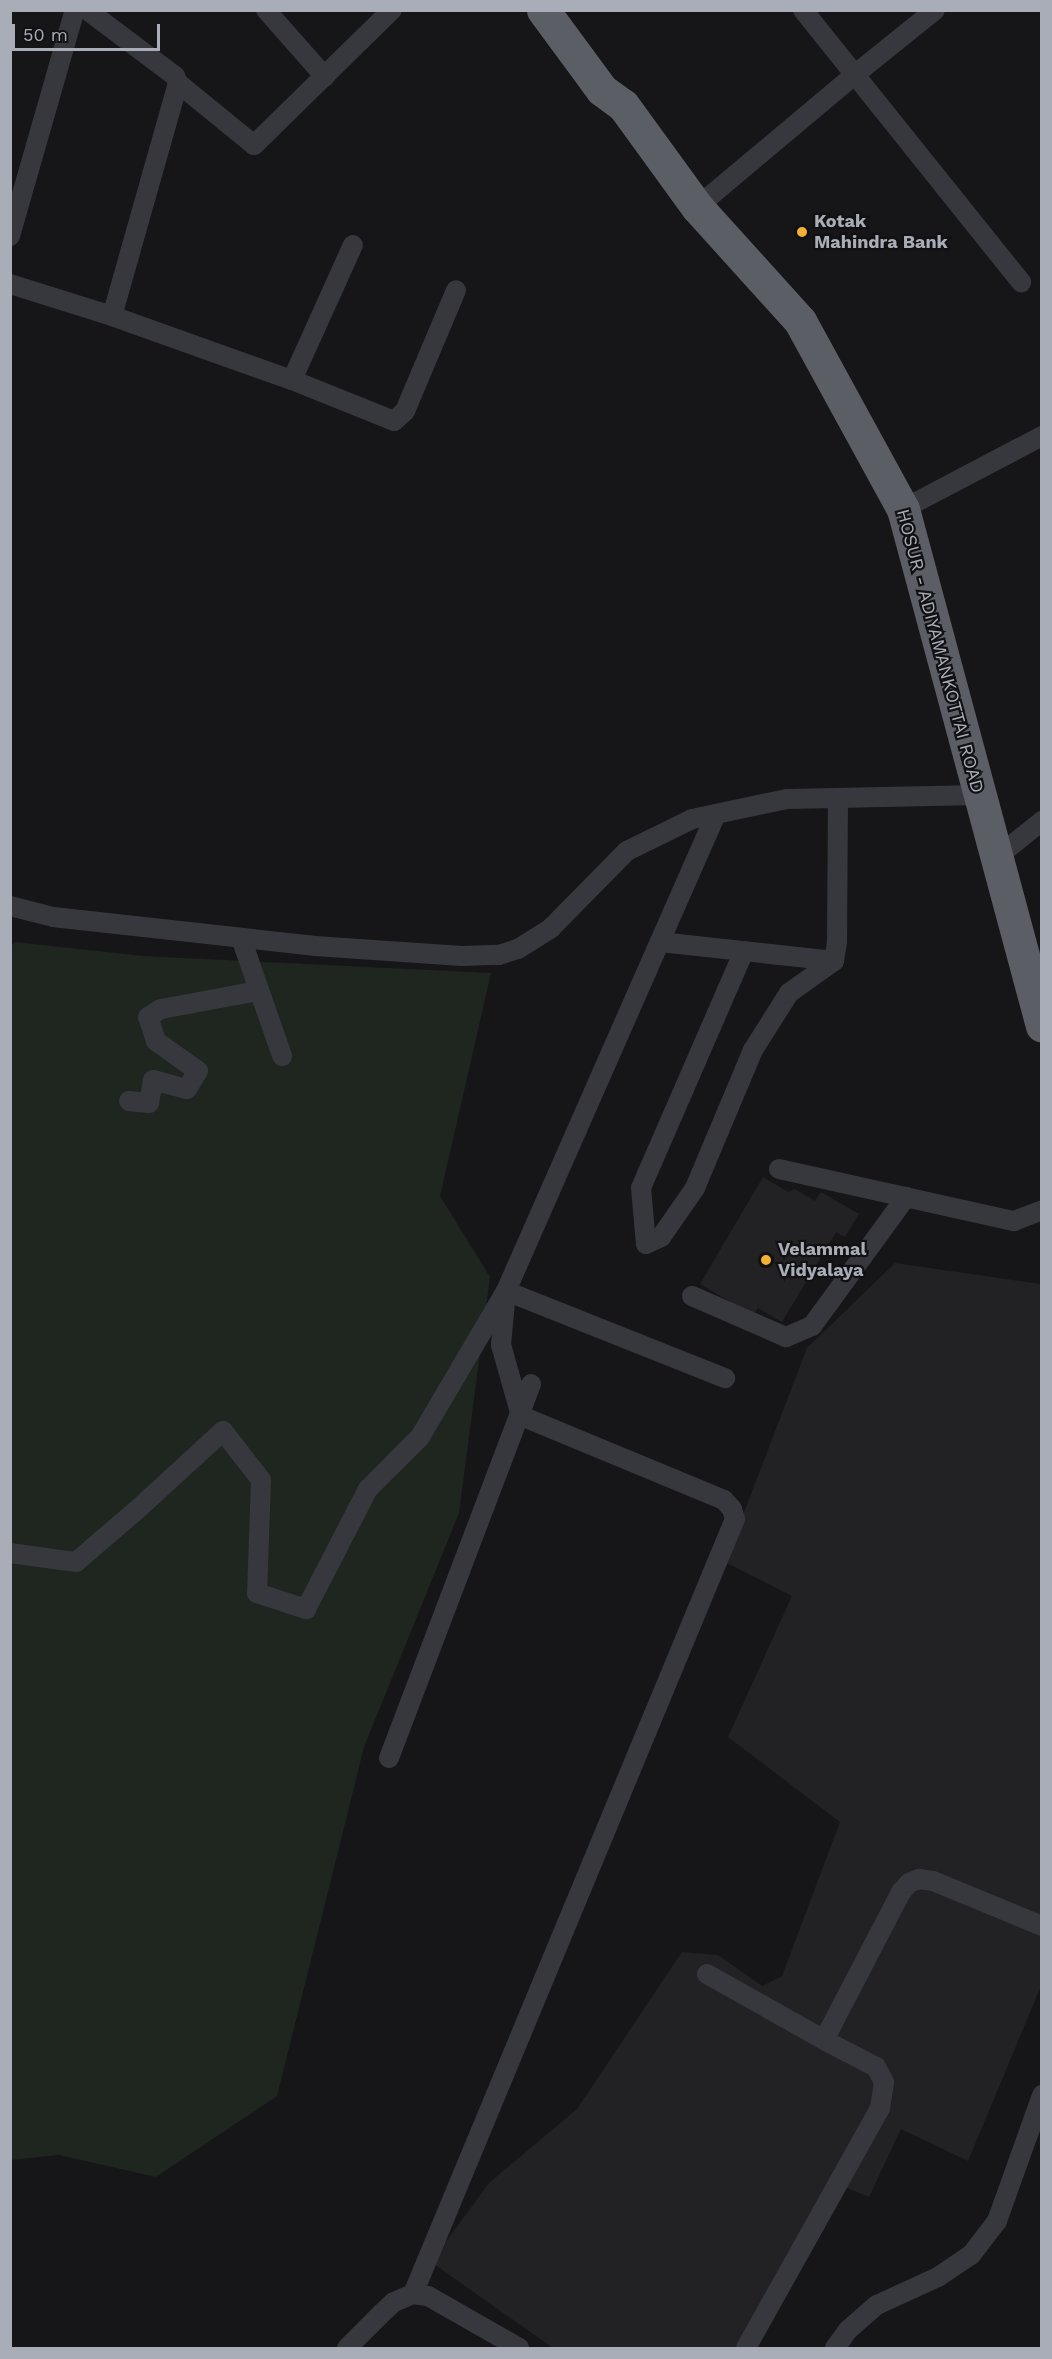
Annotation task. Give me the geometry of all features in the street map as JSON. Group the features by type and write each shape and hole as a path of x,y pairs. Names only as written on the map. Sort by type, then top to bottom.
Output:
{"highway":[{"name":"HOSUR - ADIYAMANKOTTAI ROAD","path":"543,10 602,90 623,105 697,207 800,321 903,509 1041,1026"},
{"name":"HOSUR - ADIYAMANKOTTAI ROAD","path":"568,10 621,80 623,105"}],"street":[{"path":"10,236 75,10"},
{"path":"87,10 175,76 178,83 254,145 392,10"},
{"path":"266,10 325,77"},
{"path":"803,10 853,76 1021,282"},
{"path":"697,207 935,10"},
{"path":"112,316 178,83"},
{"path":"292,380 353,245"},
{"path":"10,284 112,316 292,380 394,421 405,411 456,290"},
{"path":"903,509 1041,435"},
{"path":"10,906 53,917 241,938 462,956 499,955 518,949 551,928 627,851 692,819 787,799 980,795"},
{"path":"744,951 641,1188 646,1244 661,1237 694,1188 753,1050 789,993 834,961 837,941 838,798"},
{"path":"10,1553 76,1562 223,1431 261,1480 257,1593 306,1609 368,1489 420,1437 506,1291 716,814"},
{"path":"997,857 1041,821"},
{"path":"241,938 282,1056"},
{"path":"660,942 834,961"},
{"path":"129,1101 149,1103 153,1080 187,1089 198,1071 156,1041 148,1017 161,1009 258,991"},
{"path":"778,1168 1014,1221 1041,1210"},
{"path":"692,1296 786,1337 812,1326 906,1197"},
{"path":"506,1291 725,1378"},
{"path":"506,1291 501,1345 521,1416"},
{"path":"389,1758 521,1416 531,1384"},
{"path":"413,2294 735,1519 732,1509 724,1500 521,1416"},
{"path":"824,2040 901,1892 909,1883 919,1878 933,1881 1041,1926"},
{"path":"707,1974 876,2067 884,2082 884,2095 880,2108 746,2349"},
{"path":"835,2349 848,2330 877,2305 938,2277 971,2255 997,2221 1041,2095"},
{"path":"347,2349 388,2307 413,2294 428,2296 519,2349"}],"shaded area":[{"path":"15,942 143,956 491,973 440,1196 490,1277 459,1513 364,1747 277,2096 156,2177 59,2155 11,2160 11,946"},
{"name":"Velammal Vidyalaya","path":"763,1177 788,1192 795,1189 815,1201 821,1192 859,1214 845,1237 836,1232 782,1322 758,1308 753,1315 700,1284"},
{"path":"895,1263 1041,1284 1041,1986 968,2161 901,2129 869,2197 847,2188 757,2348 553,2348 431,2262 489,2183 577,2109 682,1952 718,1955 762,1986 782,1976 840,1822 728,1737 792,1596 725,1562 807,1348"}],"place":[{"name":"Kotak Mahindra Bank","path":"802,232"},
{"name":"Velammal Vidyalaya","path":"766,1260"}]}
